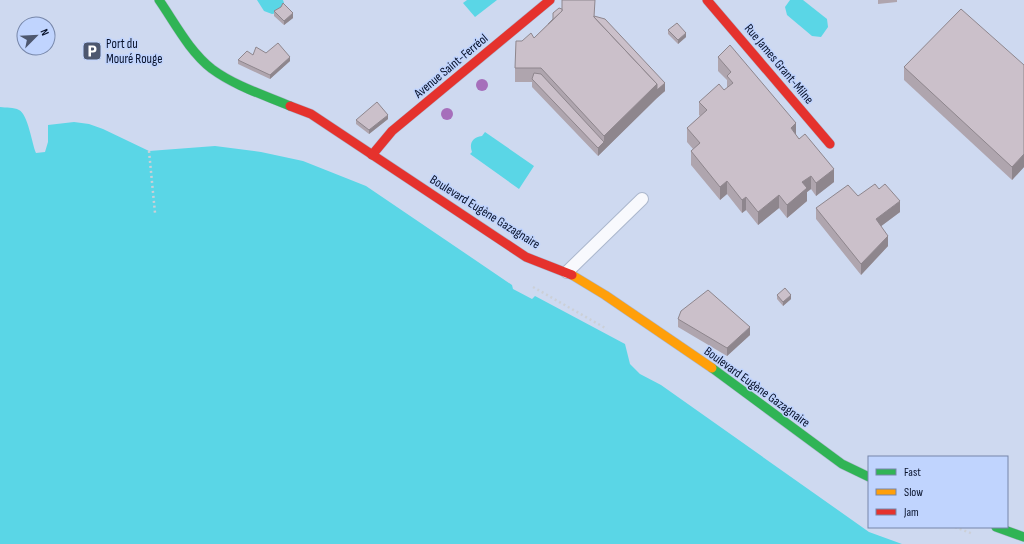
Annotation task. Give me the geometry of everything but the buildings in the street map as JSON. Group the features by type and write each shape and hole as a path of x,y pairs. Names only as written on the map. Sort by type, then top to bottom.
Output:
{"street":[{"name":"Boulevard Eugène Gazagnaire","path":"159,0 189,45 211,68 248,89 311,114 526,257 567,272 605,295 723,376 842,464 868,477"},
{"name":"Avenue Saint-Ferréol","path":"372,155 392,132 550,0"},
{"name":"Rue James Grant-Milne","path":"708,0 830,144"},
{"path":"999,528 1024,537"}],"lane":[{"path":"567,272 642,199"}],"path":[{"path":"149,151 155,213"}],"water":[{"path":"257,0 283,0 284,3 277,13 272,14 264,11"},
{"path":"467,0 497,0 475,17 463,3"},
{"path":"790,0 803,0 827,19 828,27 821,37 812,36 787,15 785,7"},
{"path":"0,107 15,108 22,113 25,117 36,153 45,152 48,142 48,125 74,122 89,124 103,129 149,151 215,146 261,152 303,161 366,186 512,285 513,289 532,299 535,296 625,344 630,364 640,374 661,385 869,532 902,544 0,544"},
{"path":"485,132 534,166 519,189 470,154 472,152 472,141 482,136"}],"traffic: fast":[{"path":"159,0 189,45 212,69 240,85 290,106"},
{"path":"712,368 842,464 868,477"},
{"path":"999,528 1024,537"}],"traffic: slow":[{"path":"572,275 605,295 712,368"}],"traffic: jam":[{"path":"372,155 392,131 550,0"},
{"path":"707,0 830,144"},
{"path":"290,106 311,114 526,257 572,275"}],"place":[{"name":"Port du Mouré Rouge","path":"92,51"}]}
